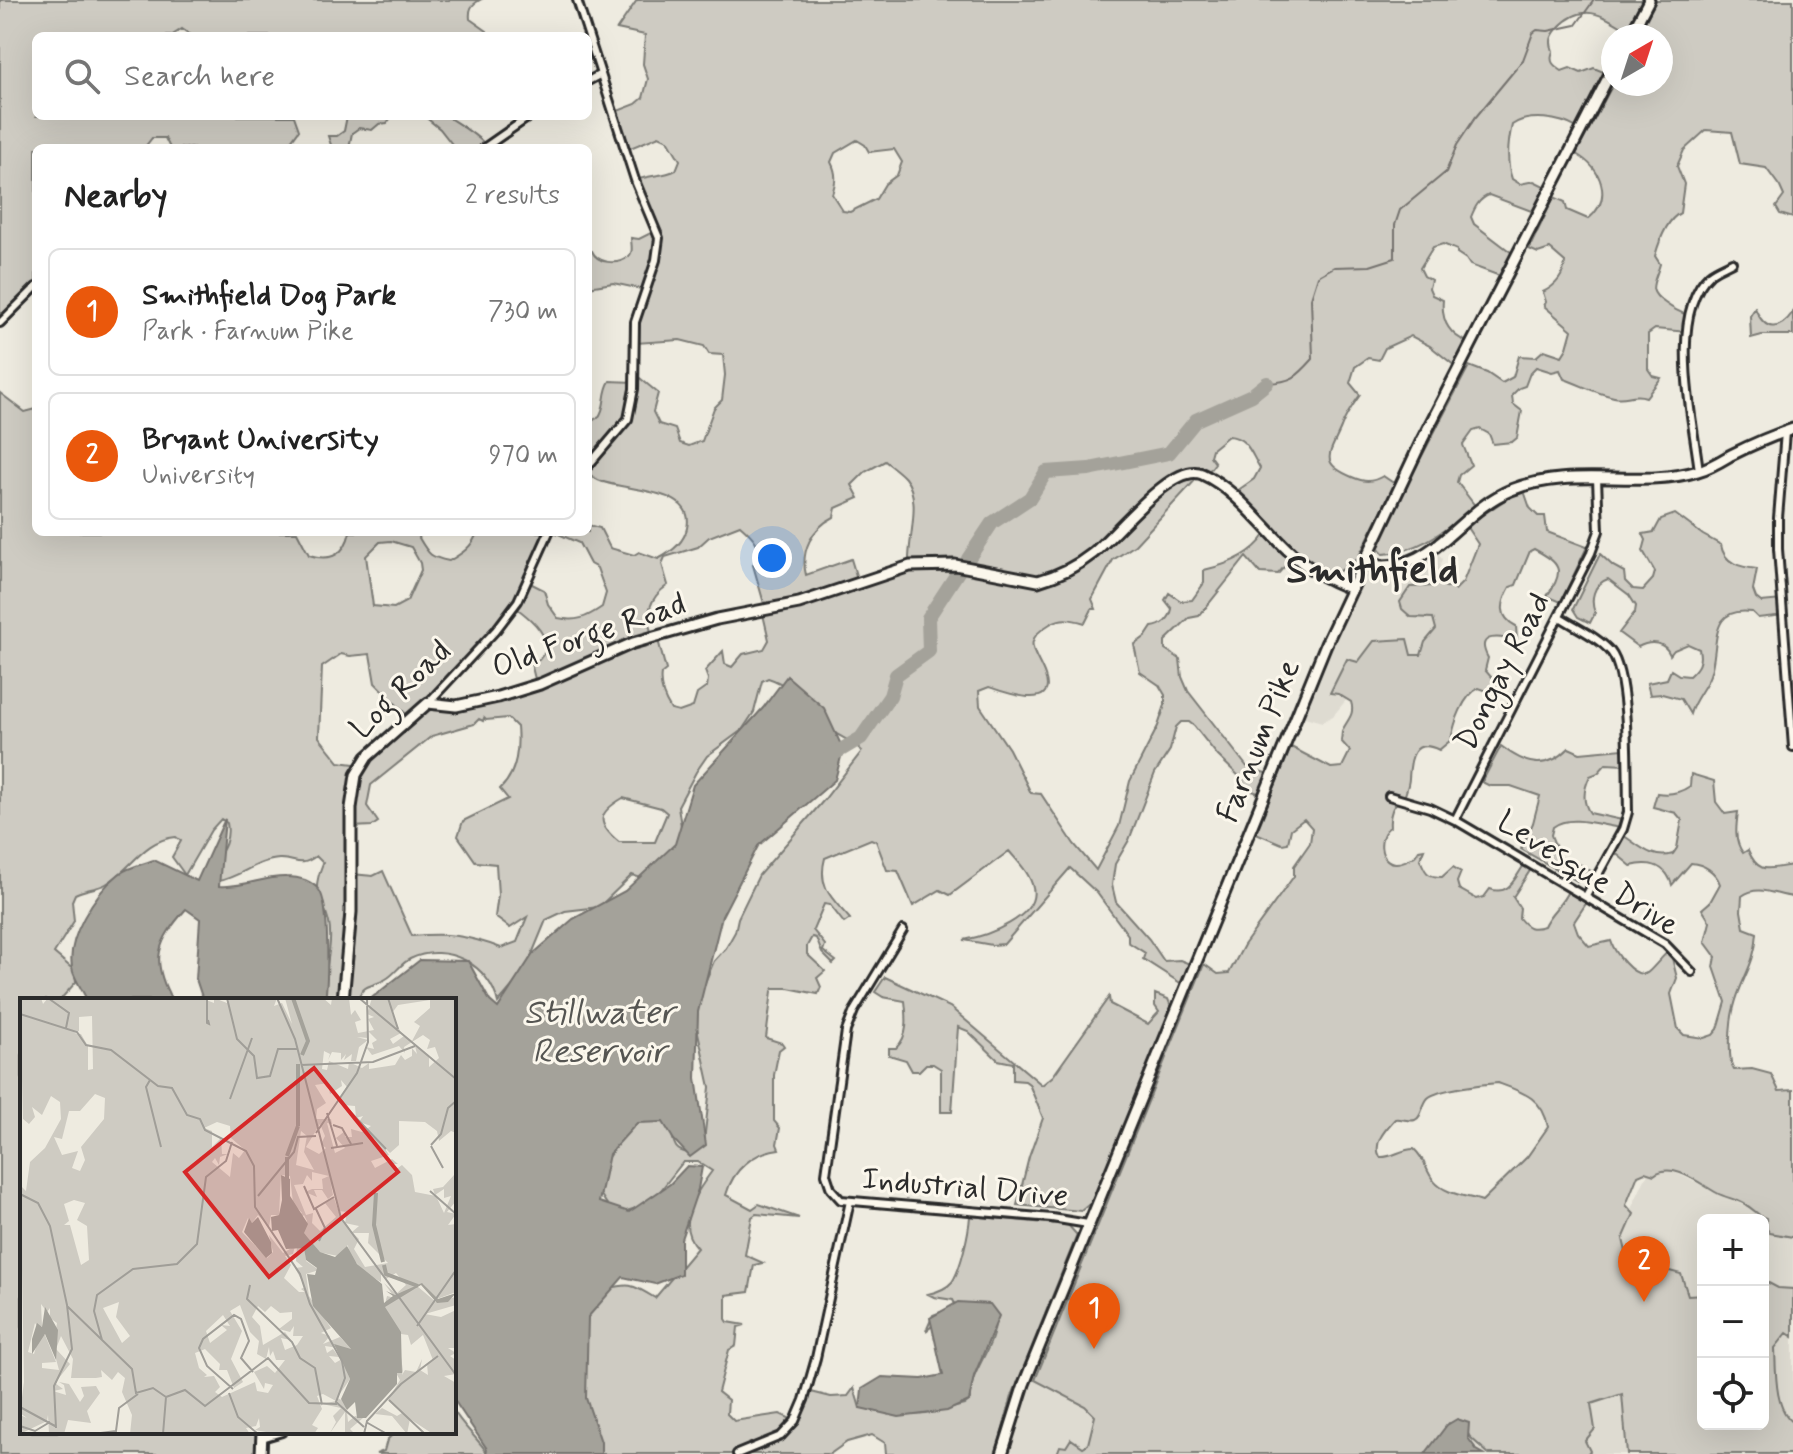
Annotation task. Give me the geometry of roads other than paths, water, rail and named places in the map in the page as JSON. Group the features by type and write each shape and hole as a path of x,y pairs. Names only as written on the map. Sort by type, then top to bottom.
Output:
{"street":[{"path":"577,0 587,32"},
{"path":"1636,24 1649,0"},
{"path":"592,46 636,183 659,238 656,260 635,322 634,389 628,419 592,461"},
{"path":"592,79 601,74"},
{"name":"Farnum Pike","path":"1002,1454 1020,1394 1088,1224 1326,644 1429,427 1601,91"},
{"path":"490,144 524,120"},
{"path":"1699,471 1688,379 1686,341 1689,312 1700,286 1712,272 1732,262"},
{"path":"0,323 32,291"},
{"path":"1365,564 1382,567 1409,563 1436,548 1461,522 1508,491 1535,482 1699,471 1789,430"},
{"path":"1789,430 1778,518 1778,549 1793,747"},
{"name":"Old Forge Road","path":"428,703 456,706 498,697 540,684 646,639 717,619 799,603 910,566 955,565 1038,581 1049,578 1091,556 1159,490 1176,477 1192,472 1203,474 1225,490 1307,566 1324,578 1352,589"},
{"name":"Dongay Road","path":"1455,820 1560,617 1599,531 1597,476"},
{"name":"Log Road","path":"343,998 351,912 351,808 356,775 367,757 428,703 496,630 518,601 547,536"},
{"path":"1560,617 1601,642 1613,655 1620,673 1623,700 1628,812 1623,829 1586,896"},
{"path":"1389,796 1430,808 1455,820"},
{"name":"Levesque Drive","path":"1455,820 1665,944 1692,972"},
{"name":"Industrial Drive","path":"903,930 854,1011 846,1031 826,1174 831,1189 841,1200 1052,1218 1088,1224"},
{"path":"737,1454 781,1436 795,1421 816,1356 850,1201"},
{"path":"261,1454 262,1435"}],"water":[{"name":"Stillwater Reservoir","path":"787,676 824,708 843,749 835,780 758,846 722,916 698,1012 696,1078 706,1145 690,1157 663,1122 637,1123 609,1154 599,1202 629,1212 670,1184 687,1166 702,1167 681,1239 681,1274 655,1284 623,1277 588,1317 586,1398 601,1442 601,1454 486,1454 487,1449 456,1403 456,998 372,998 420,960 468,961 490,1001 498,1008 533,954 573,919 625,891 675,844 693,785 763,708"},
{"path":"225,819 219,886 290,877 308,881 316,887 323,898 327,926 325,998 202,998 196,979 200,919 186,909 168,932 160,952 161,974 171,998 86,998 73,972 73,946 84,918 110,882 131,868 154,860 197,881"},
{"path":"958,1302 990,1304 999,1316 974,1376 969,1401 947,1411 899,1417 860,1408 862,1389 882,1377 922,1379 943,1375 930,1318"},
{"path":"1457,1419 1469,1423 1468,1438 1484,1454 1425,1454 1447,1425"}],"waterway":[{"path":"1267,383 1293,377 1313,359 1311,298 1318,276 1334,267 1370,266 1395,258 1395,225 1400,210 1446,172 1457,145 1475,118 1523,60 1533,33 1576,25 1594,0"},
{"path":"968,559 992,523 1030,498 1046,472 1089,469 1169,453 1196,420 1252,395 1267,383"},
{"path":"829,757 861,738 890,696 896,675 929,651 928,618 958,572"}],"place":[{"name":"Bryant University","path":"1644,1302"},
{"name":"Smithfield Dog Park","path":"1094,1349"}],"district":[{"name":"Smithfield","path":"1372,571"}]}
